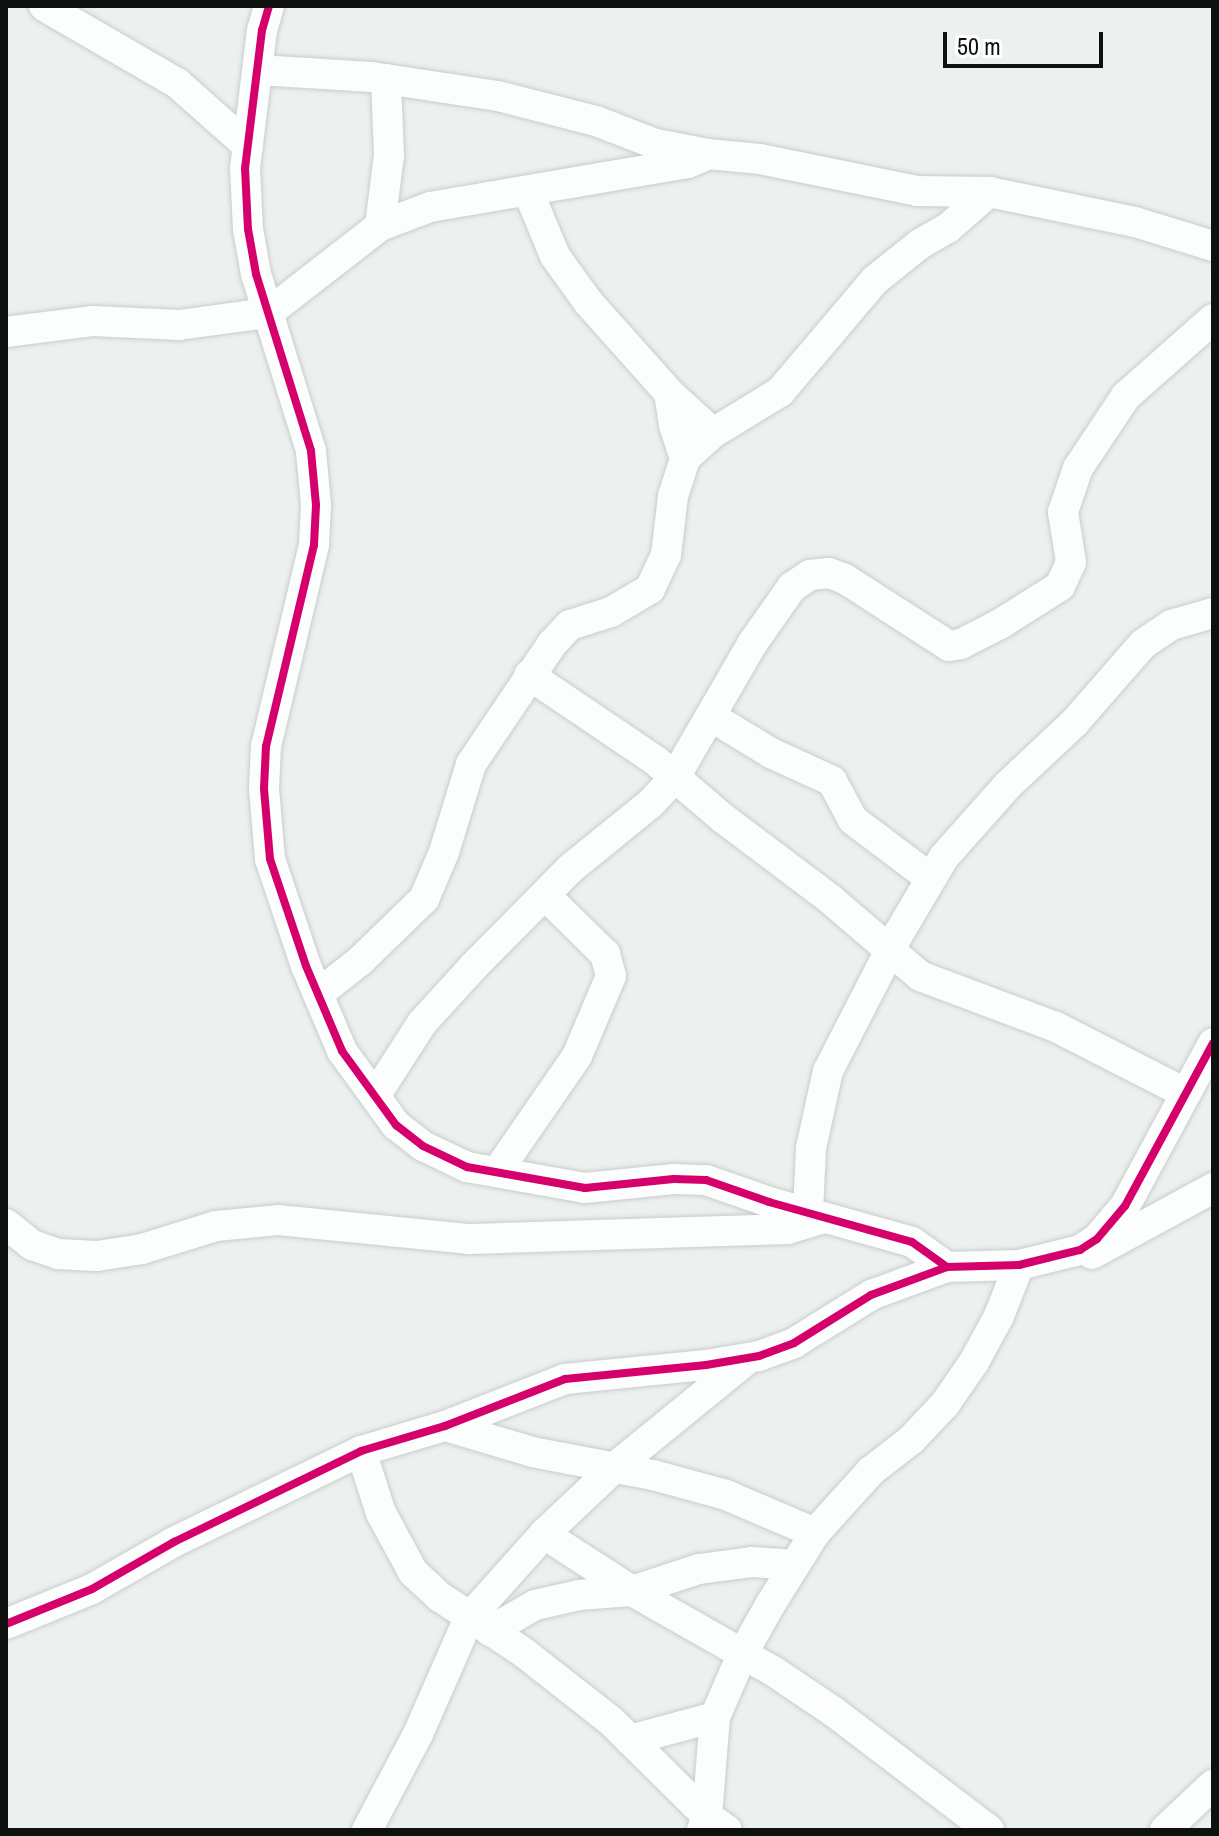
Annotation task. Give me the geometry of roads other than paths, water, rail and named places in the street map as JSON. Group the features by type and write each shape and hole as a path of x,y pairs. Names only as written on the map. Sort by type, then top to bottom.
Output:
{"street":[{"path":"44,6 177,83 248,146"},
{"path":"269,6 262,30 245,168 248,229 256,274 311,451 316,505 314,545 266,746 264,789 270,859 318,994 342,1051 396,1125 423,1146 467,1167 585,1188 693,1178 912,1242 947,1267"},
{"path":"258,70 386,79 498,96 596,121 656,144 708,154 760,159 917,191 989,192 1135,222 1213,246"},
{"path":"380,226 389,155 386,79"},
{"path":"6,332 93,321 179,325 268,313 380,226 430,207 688,163 708,154"},
{"path":"528,191 555,256 588,302 669,393 713,433"},
{"path":"318,994 361,960 424,899 444,852 471,764 529,675 570,625 611,612 650,589 666,555 673,496 685,458 713,433 780,392 875,280 920,244 948,228 989,192"},
{"path":"375,1096 422,1023 571,868 651,803 675,777 712,717 732,676 792,587 810,575 829,573 845,579 949,646 974,637 1054,591 1065,580 1071,562 1063,512 1078,468 1126,396 1213,319"},
{"path":"669,393 674,425 685,458"},
{"path":"818,1215 811,1148 828,1071 930,878 974,821 1075,722 1143,644 1171,625 1213,613"},
{"path":"529,675 620,734 724,819 830,899 889,953 920,976 1056,1027 1185,1093"},
{"path":"712,717 771,753 832,781 853,820 930,878"},
{"path":"497,1172 577,1056 611,976 608,957 546,896"},
{"path":"1069,1255 1097,1239 1125,1206 1213,1043"},
{"path":"6,1624 92,1589 174,1542 361,1451 445,1426 565,1379 749,1358 794,1343 871,1295 947,1267 1019,1265 1069,1255 1091,1255 1213,1188"},
{"path":"6,1224 32,1245 58,1254 97,1256 142,1249 216,1226 278,1220 470,1239 788,1229 818,1215"},
{"path":"712,1825 715,1717 742,1655 815,1533 871,1471 911,1440 945,1404 974,1362 999,1316 1019,1265"},
{"path":"367,1830 479,1625 544,1534 614,1468 749,1358"},
{"path":"445,1426 532,1452 726,1495 815,1533"},
{"path":"361,1451 381,1513 413,1572 479,1625 523,1652 630,1740 712,1825"},
{"path":"544,1534 632,1591 773,1671 834,1712 989,1830"},
{"path":"479,1625 535,1605 579,1595 632,1591 699,1569 752,1562 795,1565"},
{"path":"630,1740 715,1717"},
{"path":"1165,1830 1213,1785"}]}
